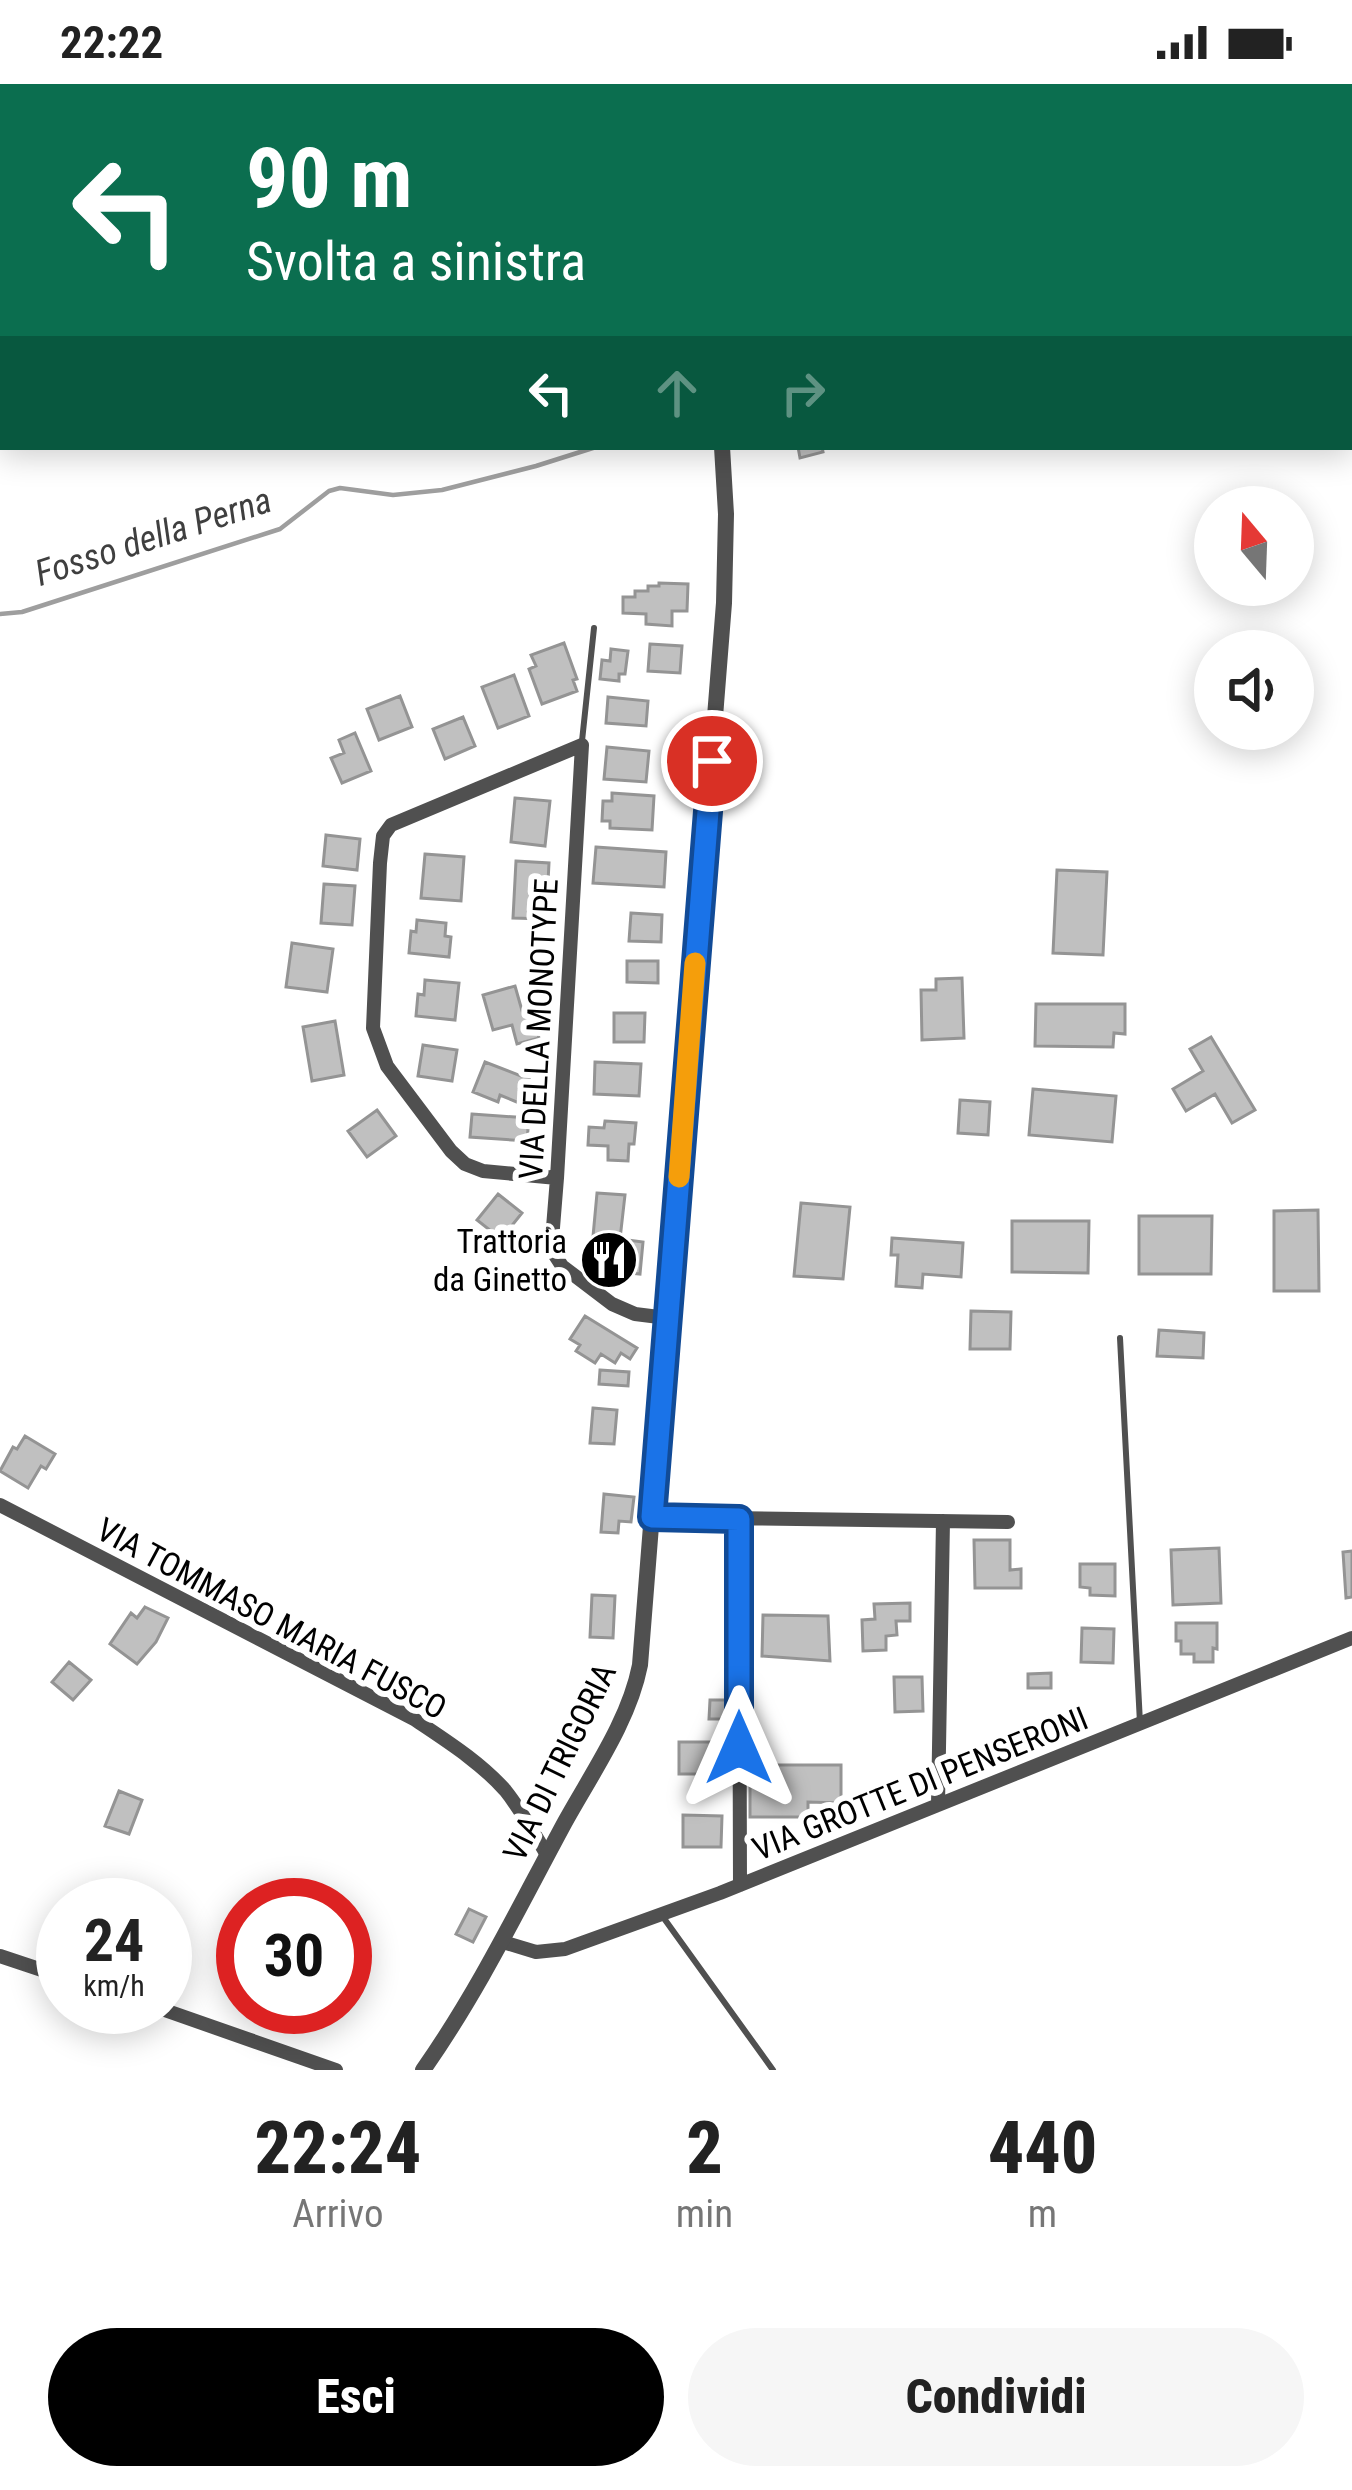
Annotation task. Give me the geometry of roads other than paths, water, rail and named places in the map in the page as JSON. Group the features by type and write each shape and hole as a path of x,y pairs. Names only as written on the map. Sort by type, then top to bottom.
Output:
{"street":[{"name":"VIA DI TRIGORIA","path":"423,2070 458,2021 503,1942 635,1687 724,603 723,450"},
{"name":"VIA DELLA MONOTYPE","path":"582,745 552,1244 562,1266 623,1310 667,1318"},
{"path":"556,1178 483,1171 466,1164 387,1066 373,1028 380,862 383,836 391,825 582,745"},
{"name":"VIA TOMMASO MARIA FUSCO","path":"0,1505 414,1718 495,1780 548,1855"},
{"path":"652,1517 1008,1522"},
{"path":"739,1519 740,1885"},
{"path":"938,1805 943,1521"},
{"name":"VIA GROTTE DI PENSERONI","path":"503,1942 528,1951 552,1952 661,1915 1352,1637"},
{"path":"0,1956 36,1968"},
{"path":"192,2020 336,2070"}],"lane":[{"path":"582,745 594,628"},
{"path":"1120,1338 1140,1723"},
{"path":"661,1915 773,2070"}],"waterway":[{"name":"Fosso della Perna","path":"0,614 22,612 280,529 329,491 340,488 393,495 442,490 587,450"}],"place":[{"name":"Trattoria da Ginetto","path":"609,1260"}]}
